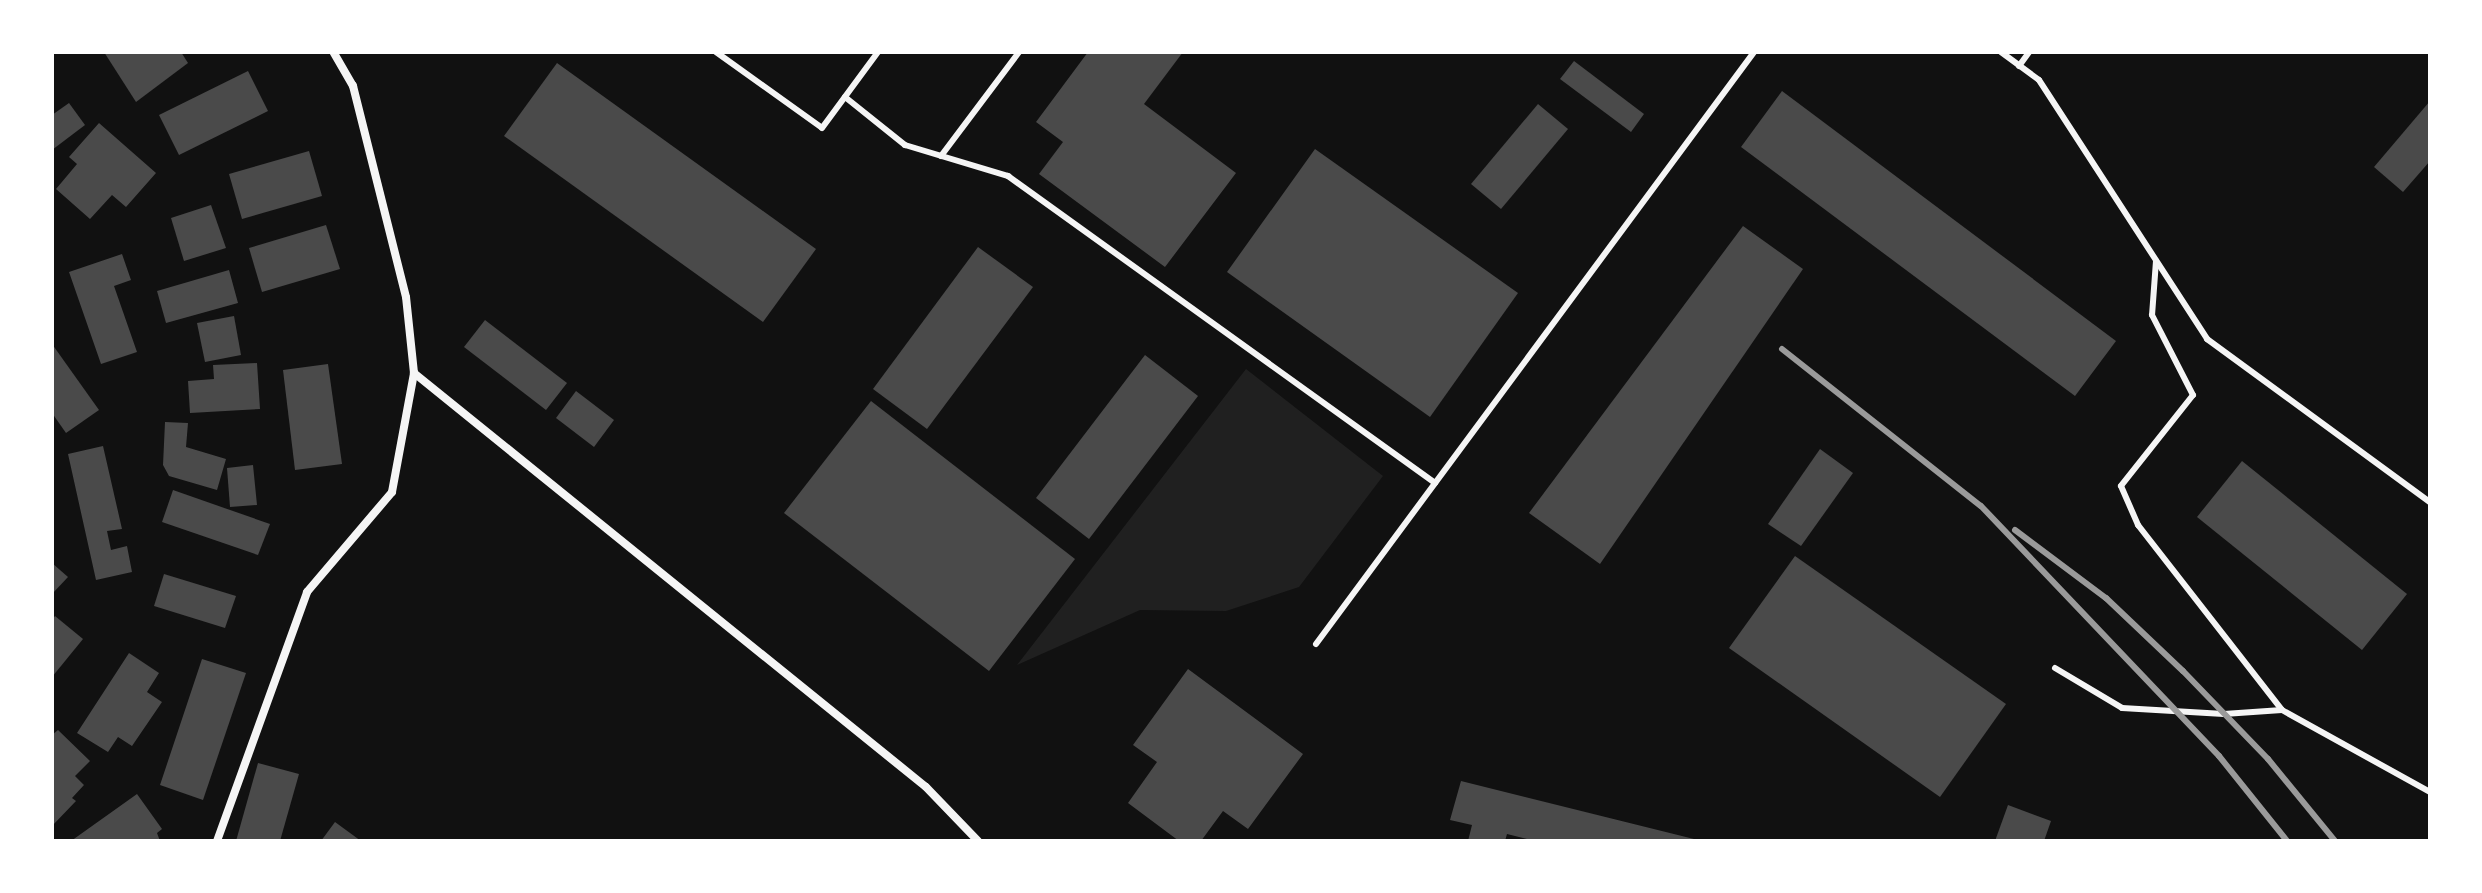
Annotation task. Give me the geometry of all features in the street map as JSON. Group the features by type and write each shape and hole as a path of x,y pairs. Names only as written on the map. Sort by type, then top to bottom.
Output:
{"street":[{"path":"217,841 307,592 392,492 414,373 406,297 380,191 353,86 333,52"},
{"path":"414,373 926,787 978,841"}],"lane":[{"path":"716,52 822,128 878,52"},
{"path":"941,156 1019,52"},
{"path":"1316,644 1754,52"},
{"path":"2001,52 2039,80 2207,339 2430,502"},
{"path":"2019,66 2029,52"},
{"path":"845,97 905,145 1008,176 1435,483"},
{"path":"2156,261 2152,315 2193,395 2121,486 2138,525 2282,710 2430,792"},
{"path":"2055,668 2122,708 2224,714 2282,710"}],"shaded area":[{"path":"1246,369 1383,476 1299,587 1226,611 1140,610 1017,665"}],"building":[{"path":"104,52 181,52 188,63 136,102"},
{"path":"1088,52 1183,52 1144,104 1236,173 1165,267 1039,174 1063,142 1036,122"},
{"path":"1574,61 1644,114 1631,132 1560,79"},
{"path":"557,63 816,249 763,322 504,136"},
{"path":"248,71 268,111 179,155 159,115"},
{"path":"1782,91 2116,341 2075,396 1741,147"},
{"path":"2430,101 2430,161 2403,192 2374,167"},
{"path":"69,103 85,125 52,150 52,115"},
{"path":"1538,104 1568,129 1501,209 1471,184"},
{"path":"99,123 156,173 126,207 112,195 90,219 56,189 77,164 69,157"},
{"path":"1315,149 1518,293 1430,417 1227,272"},
{"path":"309,151 322,196 242,219 229,174"},
{"path":"211,205 226,248 184,261 171,218"},
{"path":"326,225 340,269 262,292 249,248"},
{"path":"1743,226 1803,269 1600,564 1529,513"},
{"path":"978,247 1033,287 927,429 873,389"},
{"path":"122,254 131,280 114,286 137,352 101,364 69,272"},
{"path":"229,270 238,303 166,323 157,291"},
{"path":"234,316 241,355 205,362 197,323"},
{"path":"485,320 567,383 546,410 464,347"},
{"path":"52,344 99,410 66,433 52,413"},
{"path":"1145,355 1198,396 1089,539 1036,498"},
{"path":"257,363 260,409 190,413 188,381 214,379 213,365"},
{"path":"328,364 342,464 295,470 283,370"},
{"path":"576,391 614,420 594,447 556,418"},
{"path":"871,401 1075,559 989,671 784,513"},
{"path":"165,422 188,423 186,447 226,459 217,490 169,476 163,465"},
{"path":"103,446 122,529 107,531 111,550 127,546 132,572 96,580 68,454"},
{"path":"1820,449 1853,473 1801,546 1768,524"},
{"path":"2242,461 2407,594 2362,650 2197,517"},
{"path":"253,465 257,505 230,507 227,468"},
{"path":"173,490 270,524 258,555 162,522"},
{"path":"1795,556 2006,704 1940,797 1729,648"},
{"path":"52,563 68,577 52,594"},
{"path":"164,574 236,596 225,628 154,606"},
{"path":"55,616 83,639 52,677 52,620"},
{"path":"129,653 159,673 147,692 162,702 132,746 118,737 108,752 77,733"},
{"path":"202,659 246,673 203,800 160,785"},
{"path":"1188,669 1303,754 1248,829 1223,811 1201,841 1179,841 1128,803 1157,762 1133,745"},
{"path":"58,730 90,761 75,776 84,785 72,798 76,801 52,826 52,735"},
{"path":"258,763 299,774 280,841 236,841"},
{"path":"1461,781 1698,841 1535,841 1507,834 1505,841 1468,841 1472,825 1450,820"},
{"path":"137,794 162,829 157,833 160,841 71,841"},
{"path":"2008,805 2051,821 2044,841 1995,841"},
{"path":"335,822 361,841 321,841"}],"railway":[{"path":"1782,349 1981,506 2219,756 2287,841"},
{"path":"2015,530 2106,598 2183,671 2268,759 2335,841"}]}
